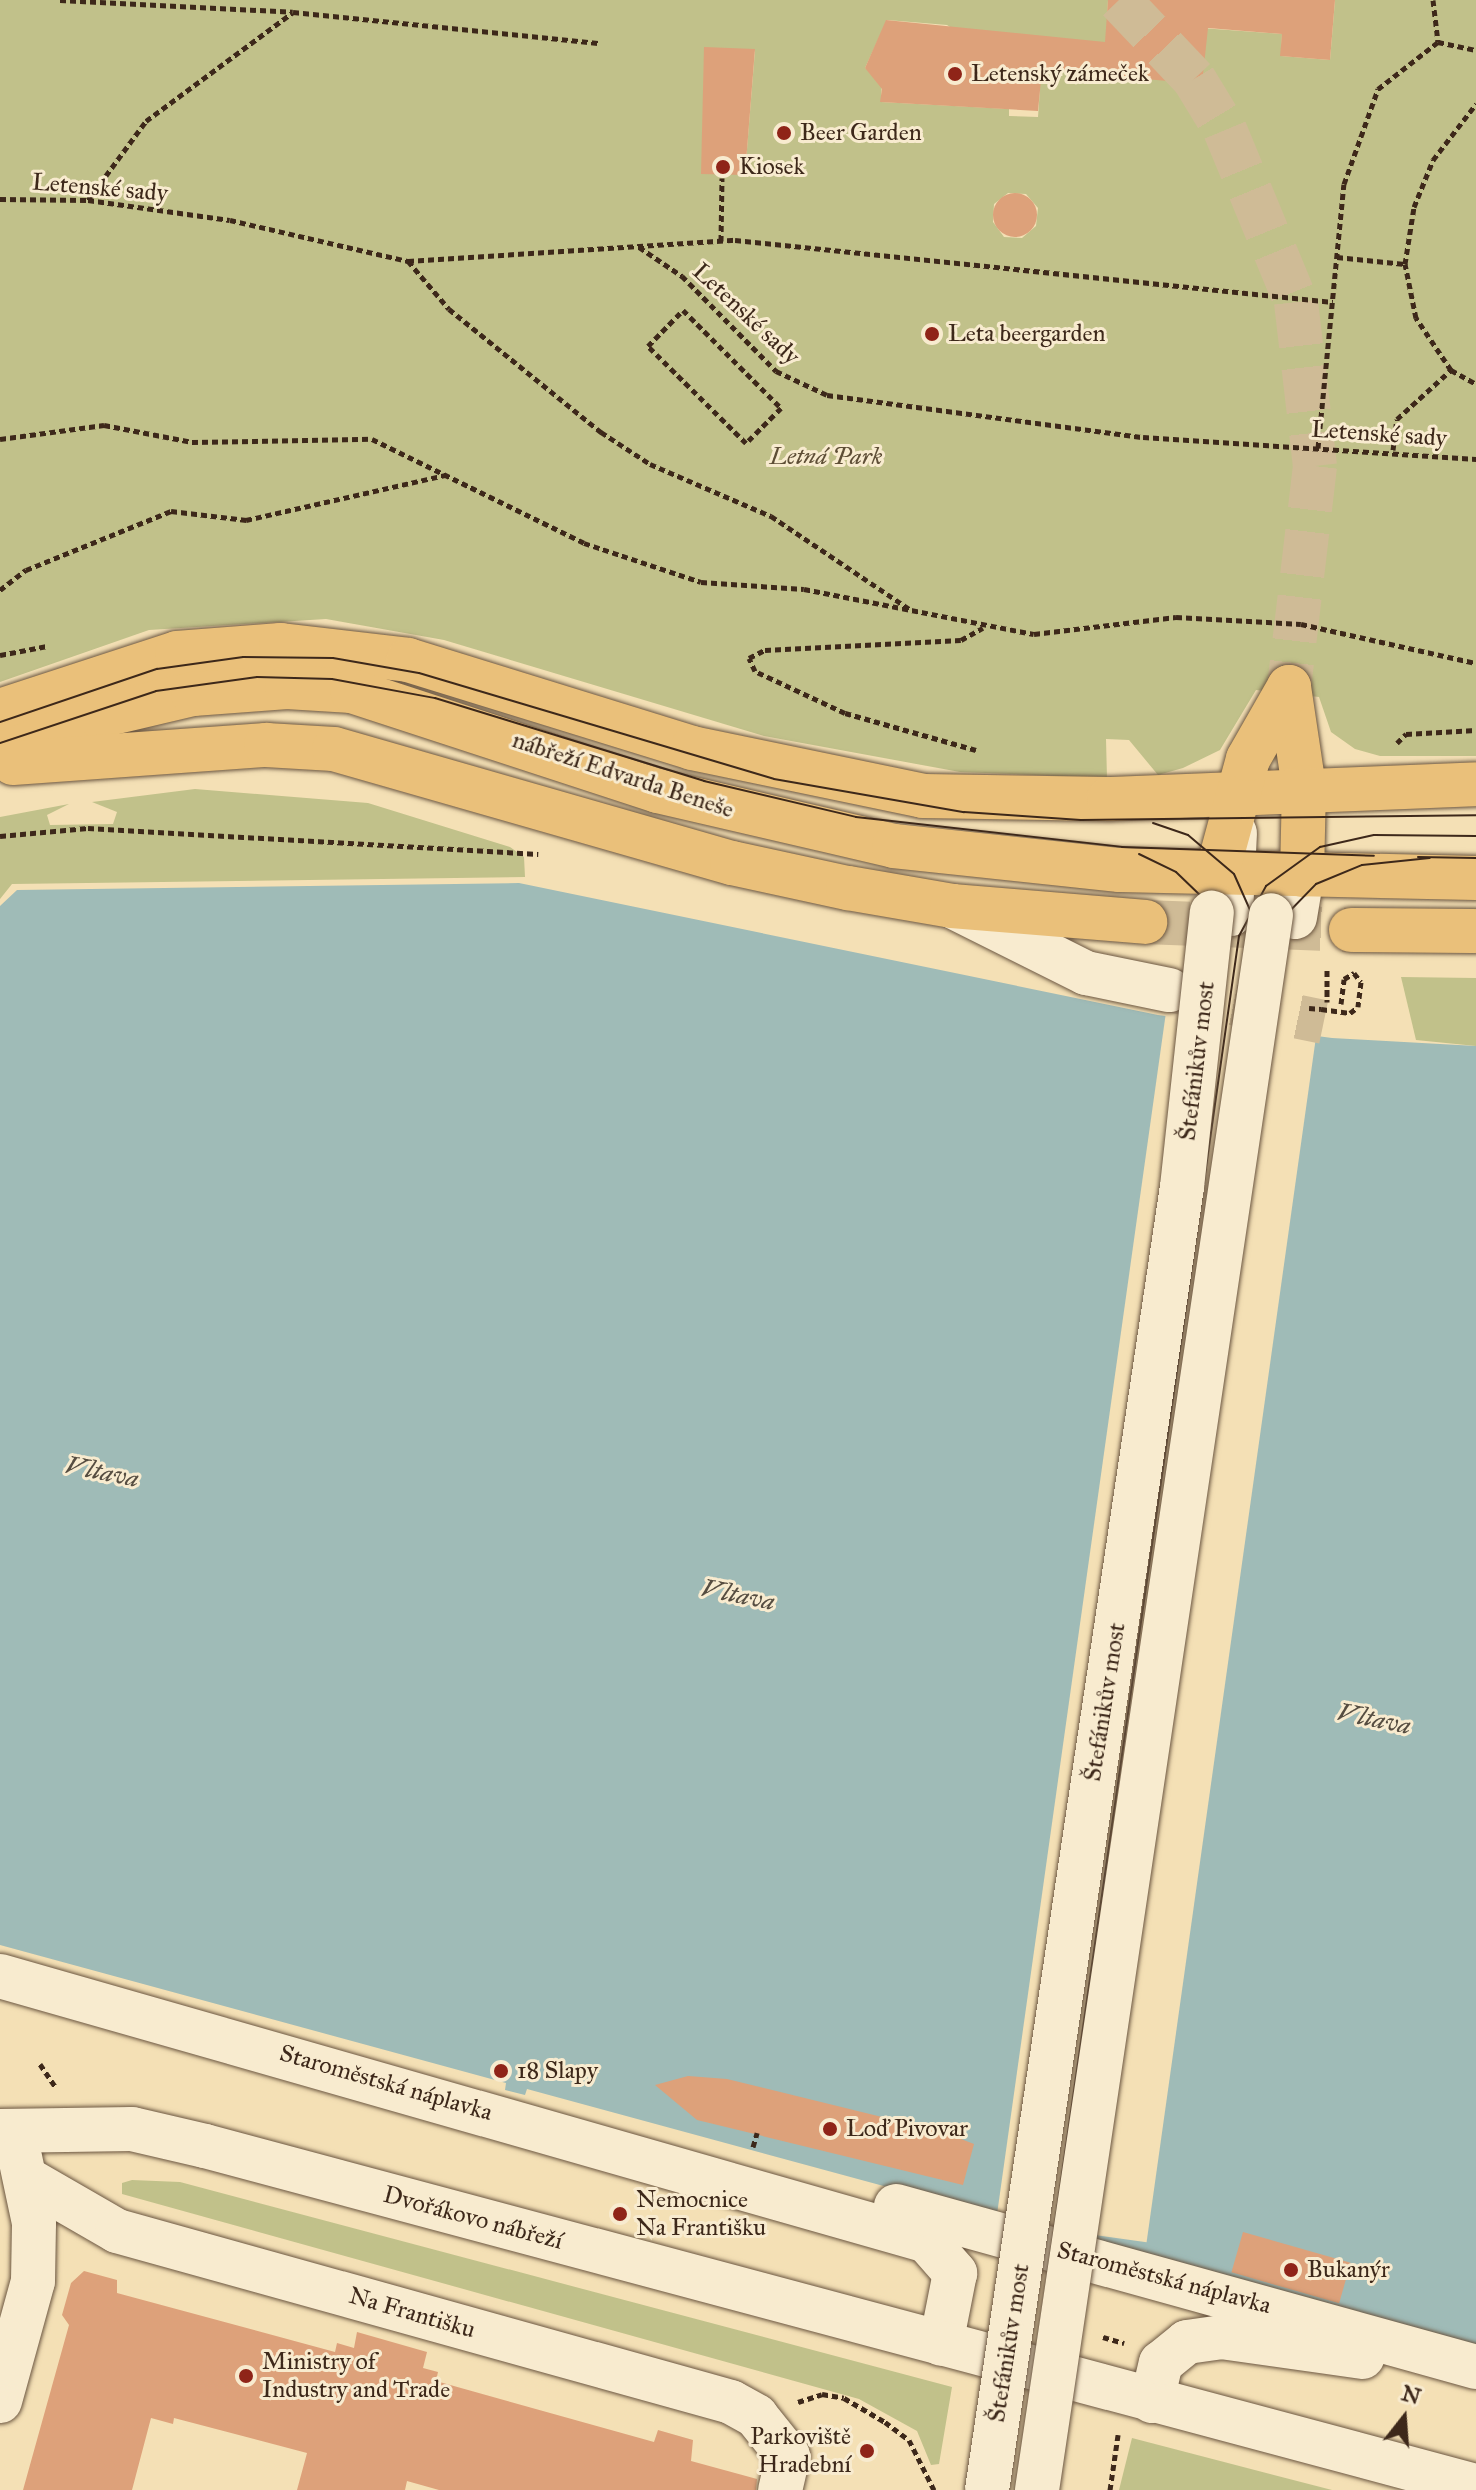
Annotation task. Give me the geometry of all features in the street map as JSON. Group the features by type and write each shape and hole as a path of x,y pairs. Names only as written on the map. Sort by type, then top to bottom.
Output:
{"main road":[{"name":"nábřeží Edvarda Beneše","path":"0,711 177,653 231,645 327,647 446,670 750,763 923,796 1109,799 1304,787 1476,784"},
{"name":"nábřeží Edvarda Beneše","path":"0,755 99,716 193,694 287,687 352,691 658,791 820,832 960,856 1255,894 1476,878"},
{"path":"1289,687 1304,787 1255,894 1237,791 1258,737 1289,687"},
{"path":"0,764 250,745 334,749 732,863 952,906 1145,922"},
{"path":"1351,930 1476,931"}],"street":[{"name":"Štefánikův most","path":"987,2490 1182,1187 1255,894"},
{"path":"1017,2490 1198,1246 1255,894"},
{"path":"1037,2490 1255,894"},
{"path":"1062,2490 1255,894"},
{"path":"952,906 1086,973 1169,990"},
{"name":"Staroměstská náplavka","path":"0,1976 708,2175 927,2241 955,2273 941,2344"},
{"name":"Staroměstská náplavka","path":"0,1996 64,1992"},
{"name":"Dvořákovo nábřeží","path":"6,2132 132,2129 205,2146 1476,2486"},
{"path":"27,2179 87,2130"},
{"path":"0,2401 33,2281 17,2222 27,2179 6,2132"},
{"name":"Staroměstská náplavka","path":"708,2175 830,2187 1476,2367"},
{"name":"Na Františku","path":"27,2179 117,2231 731,2402 756,2416 784,2473"},
{"path":"1152,2401 1167,2354 1221,2337 1476,2373"}],"path":[{"path":"60,0 293,12 600,43"},
{"path":"1433,0 1438,42"},
{"path":"88,200 146,121 293,12"},
{"path":"1318,448 1344,184 1378,89 1438,42 1476,50"},
{"path":"1476,104 1433,160 1414,207 1405,264 1416,318 1451,370 1476,384"},
{"path":"721,241 722,178"},
{"name":"Letenské sady","path":"0,199 88,200 230,220 408,261 639,246 682,276 776,371 827,395 1143,437 1393,450 1476,459"},
{"path":"639,246 721,241 1333,302"},
{"path":"1337,257 1405,264"},
{"path":"408,261 449,309 601,432 650,464 771,516 912,611"},
{"path":"683,310 781,408 746,443 648,346 683,310"},
{"path":"1393,450 1397,419 1451,370"},
{"path":"0,439 104,425 192,442 372,439 584,543 657,569 735,588 804,589 984,627 1074,633 1176,617 1236,618 1476,663"},
{"path":"0,590 26,570 171,511 246,520 448,475"},
{"path":"984,627 961,640 765,650 749,658 755,671 845,713 990,753"},
{"path":"0,655 56,645"},
{"path":"1406,734 1476,730"},
{"path":"0,836 88,828 367,850 551,852"},
{"path":"1327,970 1327,1002"},
{"path":"1341,1004 1344,979"},
{"path":"1309,1008 1350,1013 1358,1007 1361,982"},
{"path":"756,2416 822,2394 844,2398 909,2440 934,2490"},
{"path":"1110,2490 1116,2446"}],"green space":[{"name":"Letná Park","path":"0,0 1108,0 1107,21 1282,34 1281,56 1330,60 1335,0 1476,0 1476,756 1380,756 1355,749 1331,732 1319,697 1256,690 1220,750 1183,768 1158,775 1129,740 1106,739 1107,778 960,772 764,736 444,640 326,619 149,630 0,682","holes":["887,20 947,25 1040,88 1038,117 1009,116 1009,109 881,102 882,79 865,68","755,50 745,174 701,174","1008,193 1026,194 1038,208 1036,226 1022,238 1004,237 993,222 994,204"]},
{"path":"195,789 368,803 510,847 524,857 525,877 12,884 0,899 0,817 69,804 47,815 50,825 113,824 117,812 92,802"},
{"path":"1401,977 1476,978 1476,1046 1416,1040"},
{"path":"132,2180 180,2182 952,2387 939,2464 931,2465 917,2431 859,2399 122,2194 122,2183"},
{"path":"1132,2438 1332,2490 1119,2490"}],"water":[{"name":"Vltava","path":"519,883 1158,1015 1332,1038 1476,1046 1476,2347 527,2089 525,2095 505,2090 506,2083 0,1945 0,906 17,890"}],"pier":[{"path":"1166,1012 1317,1033 1147,2242 996,2221"}],"building":[{"path":"1108,0 1335,0 1330,60 1280,56 1282,34 1208,28 1202,84 1042,70 1038,111 880,102 882,89 865,68 886,20 1105,42"},
{"path":"704,47 755,49 745,175 701,174"},
{"path":"1015,193 1031,199 1037,215 1031,231 1015,237 999,231 993,215 999,199"},
{"name":"Loď Pivovar","path":"688,2076 727,2079 943,2132 974,2144 963,2185 697,2120 655,2085"},
{"name":"Bukanýr","path":"1243,2232 1351,2263 1339,2303 1231,2272"},
{"name":"Ministry of Industry and Trade","path":"84,2271 117,2280 117,2293 335,2352 337,2343 354,2348 357,2332 427,2352 423,2368 438,2372 436,2381 654,2442 658,2430 693,2440 691,2461 757,2479 756,2490 439,2490 407,2481 405,2490 297,2490 307,2453 174,2418 173,2424 151,2418 132,2490 23,2490 69,2325 62,2315 71,2283"}],"tunnel":[{"path":"1119,0 1194,79 1225,130 1296,302 1315,466 1289,687"},
{"path":"1145,922 1351,930"},
{"path":"1169,990 1324,1022"}],"tram line":[{"path":"0,722 157,669 243,657 333,658 419,673 774,779 964,812 1081,820 1476,815"},
{"path":"0,743 156,691 257,677 332,679 435,698 704,781 856,817 1122,847 1374,856"},
{"path":"1153,823 1188,835 1234,874 1258,928 1259,959"},
{"path":"1017,2490 1239,936 1266,886 1320,847 1374,835 1476,836"},
{"path":"1139,854 1176,872 1204,899 1226,970"},
{"path":"1418,857 1476,858"},
{"path":"1037,2490 1258,981 1282,919 1316,884 1362,865 1430,858"}],"place":[{"name":"Letenský zámeček","path":"955,74"},
{"name":"Beer Garden","path":"784,133"},
{"name":"Kiosek","path":"723,167"},
{"name":"Leta beergarden","path":"932,334"},
{"name":"18 Slapy","path":"501,2071"},
{"name":"Loď Pivovar","path":"830,2129"},
{"name":"Nemocnice Na Františku","path":"620,2214"},
{"name":"Bukanýr","path":"1291,2270"},
{"name":"Ministry of Industry and Trade","path":"246,2376"},
{"name":"Parkoviště Hradební","path":"867,2451"}]}
